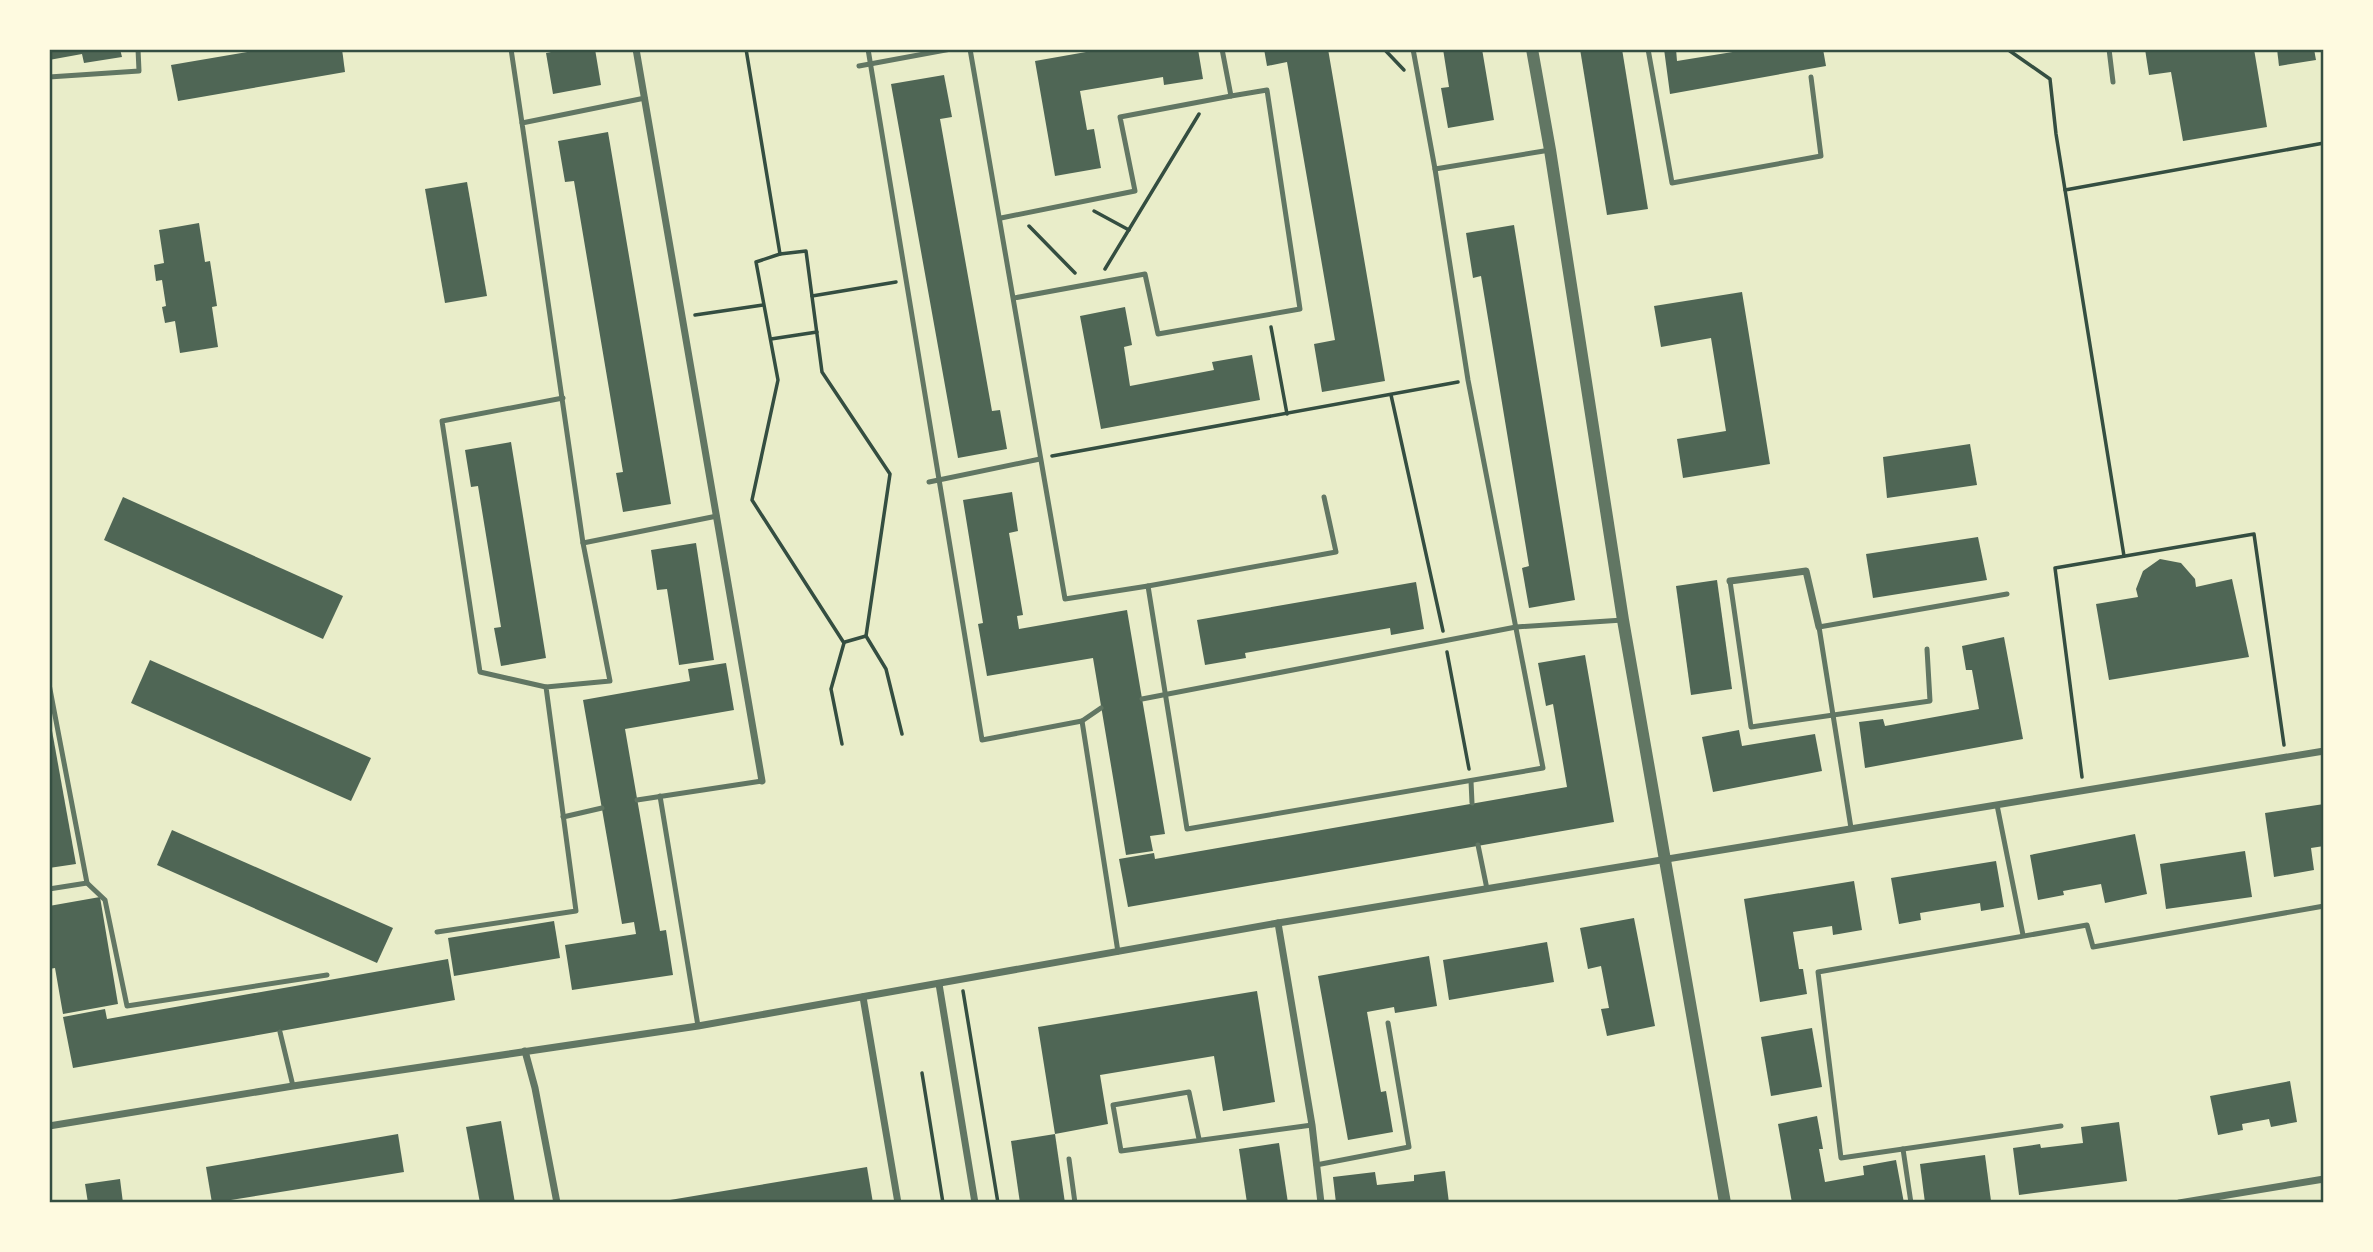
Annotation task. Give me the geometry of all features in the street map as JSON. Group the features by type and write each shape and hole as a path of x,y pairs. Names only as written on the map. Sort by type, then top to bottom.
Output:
{"street":[{"path":"636,49 762,781"},
{"path":"1532,49 1623,620 1725,1203"},
{"path":"1730,581 1806,571 1819,626"},
{"path":"49,1126 293,1086 698,1026 1278,923 2324,751"},
{"path":"1278,923 1312,1125 1321,1203"},
{"path":"939,984 975,1203"},
{"path":"863,997 898,1203"},
{"path":"525,1051 535,1088 556,1203"},
{"path":"2179,1203 2324,1179"}],"lane":[{"path":"49,77 139,71 138,49"},
{"path":"511,49 563,398 583,543 610,681 546,688 480,672 442,421 563,398"},
{"path":"868,49 982,740 1082,721 1101,708"},
{"path":"859,66 951,49"},
{"path":"970,49 1065,599 1336,552 1324,497"},
{"path":"1222,49 1231,96"},
{"path":"1148,586 1187,829 1543,768 1468,380 1413,49"},
{"path":"1648,49 1672,183 1821,156 1811,77"},
{"path":"2109,49 2113,82"},
{"path":"1001,218 1135,191 1121,117 1267,90 1300,309 1158,334 1145,274 1014,298"},
{"path":"522,123 645,98"},
{"path":"1435,169 1550,150"},
{"path":"929,482 1040,458"},
{"path":"583,543 717,516"},
{"path":"1730,581 1751,727 1832,713 1930,701 1927,649"},
{"path":"1851,828 1819,626 2007,594"},
{"path":"1142,699 1516,626 1623,620"},
{"path":"49,684 87,883 105,900 127,1006 327,975"},
{"path":"436,932 576,911 546,688"},
{"path":"1082,721 1118,952"},
{"path":"637,800 762,781"},
{"path":"1471,781 1472,803"},
{"path":"660,796 698,1026"},
{"path":"1997,805 2023,935"},
{"path":"563,817 602,808"},
{"path":"1479,845 1488,889"},
{"path":"49,889 87,883"},
{"path":"2061,1126 1841,1158 1818,971 2087,925 2094,947 2324,906"},
{"path":"265,985 272,991"},
{"path":"1317,1165 1409,1147 1388,1023"},
{"path":"280,1032 293,1086"},
{"path":"1199,1139 1189,1091 1113,1105 1121,1151 1312,1125"},
{"path":"1903,1149 1911,1203"},
{"path":"1069,1159 1075,1203"}],"path":[{"path":"746,49 780,254"},
{"path":"2007,49 2050,79 2065,190 2124,556"},
{"path":"1096,283 1207,100"},
{"path":"2065,190 2324,143"},
{"path":"1078,202 1129,230"},
{"path":"1018,214 1074,273 1084,271"},
{"path":"842,744 831,689 844,643 752,500 778,380 756,262 780,254 806,251 822,372 890,474 866,636 886,669 902,734"},
{"path":"1094,270 1105,269"},
{"path":"812,296 906,280"},
{"path":"682,317 764,305"},
{"path":"1268,315 1287,414"},
{"path":"771,340 817,332"},
{"path":"1040,458 1468,380"},
{"path":"1391,395 1445,640 1471,781"},
{"path":"2083,791 2055,568 2254,534 2285,758"},
{"path":"844,643 866,636"},
{"path":"961,980 998,1203"},
{"path":"922,1073 943,1203"}],"building":[{"path":"49,49 120,49 122,57 84,63 82,54 49,60"},
{"path":"265,49 342,49 345,72 178,101 171,65"},
{"path":"556,49 595,49 601,85 553,94 546,53"},
{"path":"1103,49 1198,49 1203,79 1164,85 1163,77 1080,91 1087,130 1094,129 1101,168 1055,176 1035,61"},
{"path":"1264,49 1328,49 1385,381 1322,392 1314,344 1335,340 1287,62 1267,66"},
{"path":"1443,49 1482,49 1494,120 1448,128 1441,88 1449,87"},
{"path":"1580,49 1622,49 1648,209 1607,215"},
{"path":"1664,49 1676,49 1677,61 1751,49 1823,49 1826,66 1670,94"},
{"path":"2145,49 2254,49 2267,127 2183,141 2171,72 2149,75"},
{"path":"2277,49 2314,49 2316,60 2279,66"},
{"path":"944,75 952,117 940,119 992,411 1000,410 1007,449 958,458 891,84"},
{"path":"608,132 671,504 623,512 616,473 623,472 574,181 565,182 558,141"},
{"path":"467,182 487,296 445,303 425,189"},
{"path":"199,223 205,262 210,261 217,306 212,307 218,347 180,353 175,321 165,323 162,307 166,306 162,280 156,281 154,265 164,263 159,230"},
{"path":"1514,225 1575,600 1529,608 1522,568 1529,566 1481,276 1473,278 1466,233"},
{"path":"1742,292 1770,464 1683,478 1677,439 1726,431 1711,338 1661,347 1654,306"},
{"path":"1125,307 1132,345 1124,347 1130,386 1214,370 1212,362 1252,355 1260,400 1101,429 1080,316"},
{"path":"511,442 546,658 501,666 494,628 501,627 478,486 471,487 465,450"},
{"path":"1970,444 1977,485 1887,498 1883,457"},
{"path":"1012,492 1018,531 1009,533 1023,615 1017,616 1019,629 1127,610 1165,834 1150,836 1153,851 1126,855 1093,658 987,676 978,624 983,623 963,500"},
{"path":"123,497 343,596 323,639 104,540"},
{"path":"1978,537 1987,580 1873,598 1866,554"},
{"path":"696,543 714,660 679,665 667,589 657,590 651,550"},
{"path":"2160,559 2181,563 2195,579 2196,587 2232,579 2249,657 2109,680 2096,604 2138,597 2136,589 2143,571"},
{"path":"1717,580 1732,689 1691,695 1676,586"},
{"path":"1416,582 1424,629 1391,635 1390,628 1245,653 1246,658 1205,665 1197,620"},
{"path":"2004,637 2023,739 1865,768 1859,722 1883,719 1885,726 1979,709 1972,670 1966,670 1962,646"},
{"path":"1585,655 1614,822 1128,907 1119,859 1154,853 1155,859 1567,787 1553,704 1546,706 1538,663"},
{"path":"150,660 371,758 351,801 131,703"},
{"path":"726,663 734,710 625,729 660,931 666,930 673,975 572,990 565,945 636,934 634,922 622,924 583,700 690,681 688,669"},
{"path":"49,714 76,864 49,868"},
{"path":"1739,730 1742,746 1815,734 1822,771 1713,792 1702,737"},
{"path":"2324,804 2324,846 2311,848 2314,870 2274,877 2265,813"},
{"path":"172,830 393,928 377,963 157,865"},
{"path":"2135,834 2147,894 2105,903 2101,884 2063,891 2064,895 2038,900 2030,855"},
{"path":"2245,851 2252,897 2166,909 2160,864"},
{"path":"1996,861 2004,907 1981,911 1980,903 1920,913 1921,920 1899,924 1891,878"},
{"path":"1854,881 1862,930 1833,935 1832,926 1793,932 1799,969 1803,969 1807,994 1760,1002 1744,899"},
{"path":"100,897 118,1004 63,1014 55,968 49,969 49,906"},
{"path":"1634,918 1655,1026 1607,1036 1601,1009 1609,1008 1601,966 1588,969 1580,928"},
{"path":"554,921 560,958 454,976 448,938"},
{"path":"1547,942 1554,982 1449,1000 1443,960"},
{"path":"1429,956 1437,1006 1395,1013 1394,1007 1367,1012 1381,1092 1386,1091 1393,1132 1348,1140 1318,976"},
{"path":"448,959 455,1000 73,1068 63,1017 105,1009 107,1019"},
{"path":"1257,991 1275,1102 1223,1111 1214,1056 1100,1075 1108,1124 1055,1134 1038,1027"},
{"path":"1812,1028 1822,1087 1771,1096 1761,1037"},
{"path":"2290,1081 2297,1122 2271,1127 2269,1119 2242,1124 2243,1130 2218,1135 2210,1096"},
{"path":"1817,1116 1825,1182 1864,1175 1863,1166 1896,1160 1904,1203 1792,1203 1778,1124"},
{"path":"501,1121 515,1203 480,1203 466,1127"},
{"path":"2119,1122 2127,1181 2019,1195 2013,1148 2083,1143 2081,1127"},
{"path":"398,1134 404,1172 212,1203 206,1167"},
{"path":"1055,1134 1065,1203 1020,1203 1011,1141"},
{"path":"1279,1143 1288,1203 1247,1203 1239,1149"},
{"path":"1985,1155 1991,1201 1925,1203 1920,1164"},
{"path":"867,1167 873,1203 658,1203 658,1202"},
{"path":"1445,1171 1449,1203 1336,1203 1333,1177 1375,1172 1377,1185 1414,1181 1414,1175"},
{"path":"120,1179 123,1203 88,1203 85,1184"}]}
